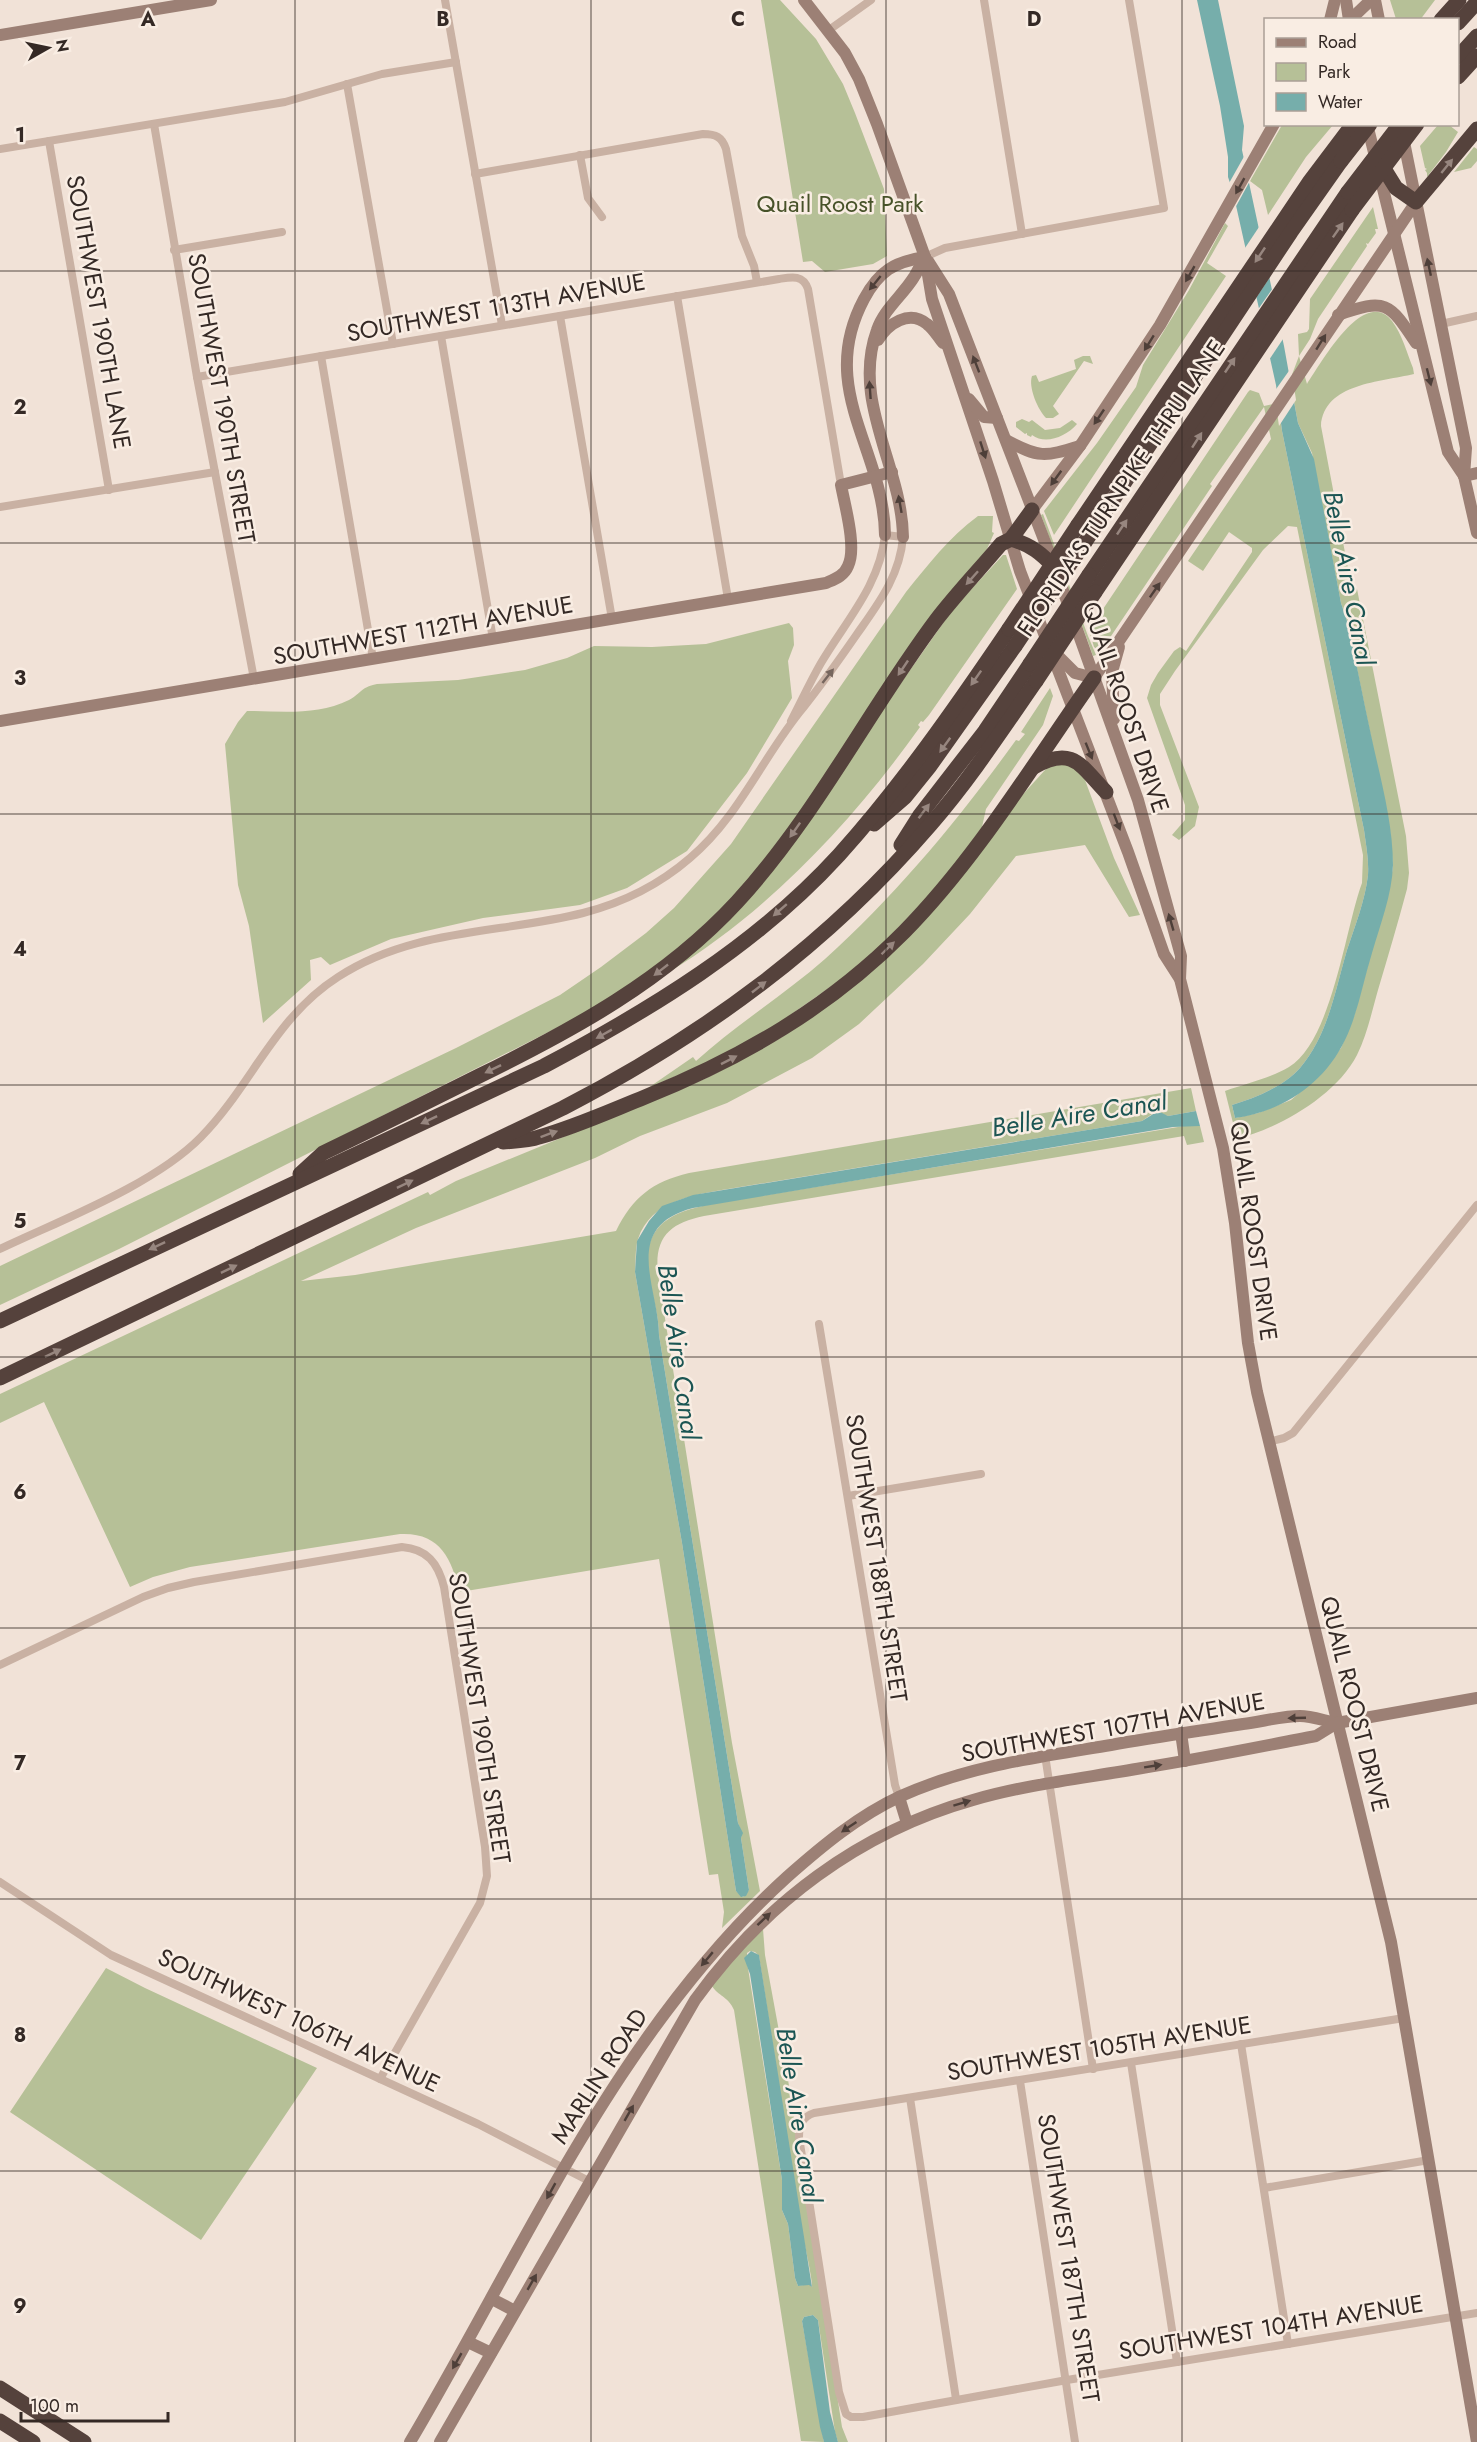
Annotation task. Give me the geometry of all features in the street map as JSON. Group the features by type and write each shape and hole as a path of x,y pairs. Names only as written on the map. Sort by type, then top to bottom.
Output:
{"highway":[{"path":"1444,18 1459,0"},
{"path":"1459,21 1477,2"},
{"path":"1459,56 1477,36"},
{"path":"1459,76 1477,56"},
{"path":"0,1321 544,1066 639,1014 737,946 785,906 838,856 919,758 1009,629 1290,210 1337,156 1352,126"},
{"name":"FLORIDA'S TURNPIKE THRU LANE","path":"838,856 905,797 945,746 1085,542 1291,231 1337,156 1367,126"},
{"name":"FLORIDA'S TURNPIKE THRU LANE","path":"880,878 920,815 969,754 1296,267 1348,192 1398,126"},
{"path":"0,1378 491,1143 627,1073 718,1017 803,951 880,878 952,798 1036,681 1300,285 1352,210 1415,126"},
{"path":"1372,149 1396,188 1416,202 1477,129"},
{"path":"286,1185 323,1153 538,1047 613,1005 640,987 709,930 749,889 786,844 936,620 1001,544 1011,539 1032,510"},
{"path":"1011,539 1031,546 1055,568"},
{"path":"491,1143 537,1138 668,1088 732,1059 801,1018 853,979 904,932 951,879 1032,769 1094,678"},
{"path":"1032,769 1055,758 1074,759 1106,792"},
{"path":"0,2388 84,2442"},
{"path":"15,2398 0,2421 33,2442"}],"main road":[{"path":"0,35 211,0"},
{"name":"QUAIL ROOST DRIVE","path":"804,0 845,53 859,80 925,257 932,299 965,394 1020,571 1072,710 1106,792 1164,954 1180,979"},
{"path":"1330,18 1335,0"},
{"path":"1346,0 1349,18"},
{"path":"1351,18 1373,0 1378,18"},
{"path":"1032,510 1080,446 1160,326 1273,126"},
{"path":"1369,126 1372,149 1448,452 1464,476"},
{"path":"1400,126 1466,448 1464,476 1477,533"},
{"path":"1048,645 1075,673 1094,678 1416,202"},
{"path":"903,537 901,503 871,404 869,385 877,330 886,312 914,278 925,257"},
{"path":"885,535 883,504 852,407 848,386 847,357 852,327 859,309 878,278 892,265 925,257"},
{"name":"QUAIL ROOST DRIVE","path":"925,257 949,294 1055,568 1143,817 1181,956 1180,979 1223,1148 1248,1343 1268,1442 1384,1909 1477,2442"},
{"path":"1338,315 1370,304 1387,307 1400,319 1422,352"},
{"path":"873,349 884,330 892,323 908,319 922,321 929,325 950,351"},
{"path":"965,394 984,417 997,418"},
{"path":"1006,440 1024,450 1041,455 1080,446"},
{"path":"841,485 892,471"},
{"path":"1464,476 1477,473"},
{"name":"SOUTHWEST 112TH AVENUE","path":"0,721 818,585 839,578 848,568 851,546 841,485"},
{"path":"1115,735 1112,672 1122,638"},
{"name":"SOUTHWEST 107TH AVENUE","path":"899,1797 960,1774 1045,1755 1300,1716 1337,1723 1477,1698"},
{"name":"SOUTHWEST 107TH AVENUE","path":"907,1823 973,1800 1048,1784 1316,1736 1337,1723"},
{"path":"1181,1733 1185,1761"},
{"path":"899,1797 907,1823"},
{"name":"MARLIN ROAD","path":"410,2442 564,2169 623,2073 688,1982 746,1915 821,1848 865,1816 899,1797"},
{"name":"MARLIN ROAD","path":"440,2442 695,2000 741,1943 784,1901 830,1865 907,1823"},
{"path":"492,2299 515,2311"},
{"path":"468,2342 491,2353"}],"street":[{"path":"445,0 502,325"},
{"path":"829,30 871,0"},
{"path":"984,0 1022,234"},
{"path":"925,257 945,248 1164,208 1129,0"},
{"path":"0,149 292,100 382,74 456,62"},
{"path":"347,84 393,344"},
{"name":"SOUTHWEST 190TH STREET","path":"154,124 174,250 254,679"},
{"path":"475,174 704,134 720,137 726,149 742,236 754,266 757,282"},
{"name":"SOUTHWEST 190TH LANE","path":"50,141 109,490"},
{"path":"579,155 588,198 602,217"},
{"path":"174,250 282,232"},
{"name":"SOUTHWEST 113TH AVENUE","path":"197,376 757,282 789,277 801,279 808,289 841,485"},
{"path":"677,296 728,599"},
{"path":"560,316 612,619"},
{"path":"1441,324 1477,316"},
{"path":"441,336 493,639"},
{"path":"321,356 373,660"},
{"path":"0,507 215,472"},
{"path":"0,1249 142,1180 191,1146 212,1125 277,1034 301,1006 322,987 359,964 421,940 591,911 626,898 666,876 691,857 720,827 791,721 832,671 886,591 897,569 903,537 885,535 881,560 871,584 820,664 791,721"},
{"path":"871,584 886,591"},
{"path":"1268,1442 1293,1433 1477,1206"},
{"name":"SOUTHWEST 188TH STREET","path":"819,1324 895,1785 899,1797"},
{"path":"848,1496 981,1474"},
{"name":"SOUTHWEST 190TH STREET","path":"0,1665 143,1597 176,1586 393,1548 411,1548 427,1555 438,1568 444,1587 485,1847 487,1876 476,1911 380,2079"},
{"path":"1045,1755 1093,2069"},
{"name":"SOUTHWEST 106TH AVENUE","path":"0,1882 111,1955 478,2124 589,2181"},
{"name":"SOUTHWEST 105TH AVENUE","path":"846,2414 837,2382 799,2137 803,2120 814,2114 1404,2018"},
{"path":"1241,2044 1288,2344"},
{"path":"1131,2063 1177,2362"},
{"name":"SOUTHWEST 187TH STREET","path":"1020,2081 1075,2442"},
{"path":"910,2098 956,2399"},
{"path":"1264,2188 1429,2160"},
{"name":"SOUTHWEST 104TH AVENUE","path":"846,2414 851,2417 863,2417 1067,2380 1477,2313"}],"green space":[{"name":"Quail Roost Park","path":"761,0 780,0 816,39 843,84 884,189 887,256 873,264 825,272 812,261 803,262"},
{"path":"1390,0 1435,0 1422,18 1396,18"},
{"path":"1281,126 1332,126 1306,157 1268,215 1262,190 1250,181"},
{"path":"1437,126 1450,126 1458,132 1427,177 1420,146"},
{"path":"1474,147 1477,149 1477,161 1471,168 1454,172"},
{"path":"1373,207 1378,229 1375,229 1376,233 1368,244 1366,243 1367,246 1318,319 1310,339 1299,356 1298,334 1307,332 1309,329 1310,299"},
{"path":"1225,223 1228,226 1207,263 1226,276 1054,535 1044,511 1097,443 1136,387 1143,365 1189,290"},
{"path":"1369,313 1381,313 1396,326 1413,368 1414,374 1356,387 1343,393 1332,401 1325,412 1321,426 1350,579 1357,589 1406,836 1409,873 1407,889 1366,1031 1357,1055 1348,1070 1321,1097 1305,1108 1271,1127 1237,1139 1225,1091 1282,1071 1304,1054 1327,1009 1362,883 1363,855 1297,527 1288,526 1263,550 1160,694 1160,705 1199,807 1195,826 1179,840 1172,835 1185,820 1185,805 1147,698 1158,673 1174,651 1180,647 1186,651 1252,552 1252,548 1229,532 1203,571 1188,561 1271,439 1264,407 1210,484 1212,486 1103,648 1098,650 1094,647 1089,630 1248,392 1250,390 1259,393 1264,406 1278,403 1364,830 1368,869 1362,904 1330,1012 1310,1055 1300,1068 1285,1081 1259,1095 1232,1105 1235,1118 1258,1113 1291,1100 1319,1076 1341,1048 1354,1016 1393,867 1390,831 1348,624 1341,603 1312,453 1298,423 1290,380 1299,356 1307,384 1332,346 1356,320"},
{"path":"1090,356 1093,364 1084,361 1053,406 1059,414 1053,418 1046,418 1034,398 1031,386 1032,376 1036,375 1039,382 1076,369 1074,360"},
{"path":"1022,419 1029,422 1032,420 1045,430 1060,428 1072,420 1077,424 1061,436 1043,439 1032,435 1031,437 1016,427 1016,422"},
{"path":"1043,514 1096,655 1093,656 1041,515"},
{"path":"978,516 993,516 992,532 994,533 987,549 809,802 743,887 692,937 637,980 578,1017 119,1249 0,1305 0,1266 456,1048 560,995 646,933 674,908 731,844 906,592 948,542"},
{"path":"1003,555 1006,555 1017,589 929,715 923,722 921,721 918,725 920,727 867,796 838,830 775,892 706,948 669,972 706,938 849,757 953,609"},
{"path":"789,623 793,628 794,645 788,661 792,698 747,773 687,851 627,888 580,905 483,918 391,939 330,965 321,957 310,960 311,980 263,1023 249,926 238,885 225,744 247,711 312,711 337,705 377,684 458,680 525,670 567,658 594,646 652,647 706,644"},
{"path":"1050,688 1053,696 1043,725 986,809 982,827 945,879 863,964 746,1046 648,1088 693,1057 696,1061 825,959 852,934 902,882 972,798 1016,740 1019,741 1025,734 1021,732"},
{"path":"1068,763 1082,774 1085,780 1114,858 1140,915 1129,917 1085,845 1016,856 970,914 923,964 859,1024 812,1058 727,1103 640,1136 595,1158 416,1228 301,1281 355,1275 616,1231 629,1209 645,1193 664,1181 689,1173 1191,1088 1196,1111 1168,1116 1155,1112 1142,1121 701,1194 663,1208 644,1226 637,1243 635,1272 682,1543 736,1891 743,1897 749,1890 742,1833 738,1823 658,1319 648,1271 648,1250 654,1235 663,1223 676,1215 691,1209 725,1202 1190,1125 1200,1126 1204,1142 1187,1145 1184,1136 704,1216 673,1228 662,1241 657,1261 658,1274 732,1743 760,1891 722,1928 724,1912 718,1874 709,1875 659,1559 460,1592 448,1558 442,1550 425,1537 400,1534 190,1567 153,1577 130,1587 44,1402 0,1423 0,1394 428,1192 430,1195 456,1181 707,1078 782,1037 839,997 1045,770"},
{"path":"763,1929 765,1955 790,2091 842,2427 848,2442 838,2442 835,2432 818,2320 813,2315 804,2317 802,2321 824,2442 801,2441 734,2010 712,1986 733,1959","holes":["755,1952 759,1956 812,2287 809,2284 798,2286 788,2224 782,2210 782,2180 747,1962 747,1953"]},
{"path":"106,1968 317,2068 201,2240 10,2112"}],"water":[{"path":"1197,0 1218,0 1244,126 1242,150 1298,423 1314,459 1341,603 1348,624 1385,800 1391,832 1393,865 1388,899 1357,1008 1350,1030 1336,1056 1326,1070 1300,1093 1269,1109 1235,1118 1232,1105 1259,1095 1285,1081 1300,1068 1310,1055 1330,1012 1367,885 1368,864 1364,830 1282,431 1276,385 1228,177 1228,157 1220,106"},
{"path":"1158,1111 1168,1116 1196,1111 1200,1126 1173,1127 693,1208 671,1217 657,1229 650,1244 651,1279 738,1823 743,1833 741,1838 749,1890 746,1896 741,1897 736,1891 682,1543 635,1272 637,1241 649,1221 662,1206 693,1195 1142,1121"},
{"path":"751,1951 759,1955 812,2287 798,2286 788,2224 782,2210 782,2180 750,1974 744,1958"},
{"path":"813,2315 818,2320 830,2412 838,2442 824,2442 820,2427 802,2321 804,2317"}],"pier":[{"path":"1246,153 1251,179 1234,210 1228,185"},
{"path":"1261,224 1272,274 1254,301 1243,251"},
{"path":"1275,285 1285,336 1267,363 1257,311"},
{"path":"1291,368 1296,400 1279,426 1274,392"}],"water label":[{"name":"Belle Aire Canal","path":"1349,578"},
{"name":"Belle Aire Canal","path":"1079,1114"},
{"name":"Belle Aire Canal","path":"679,1352"},
{"name":"Belle Aire Canal","path":"799,2115"}]}
